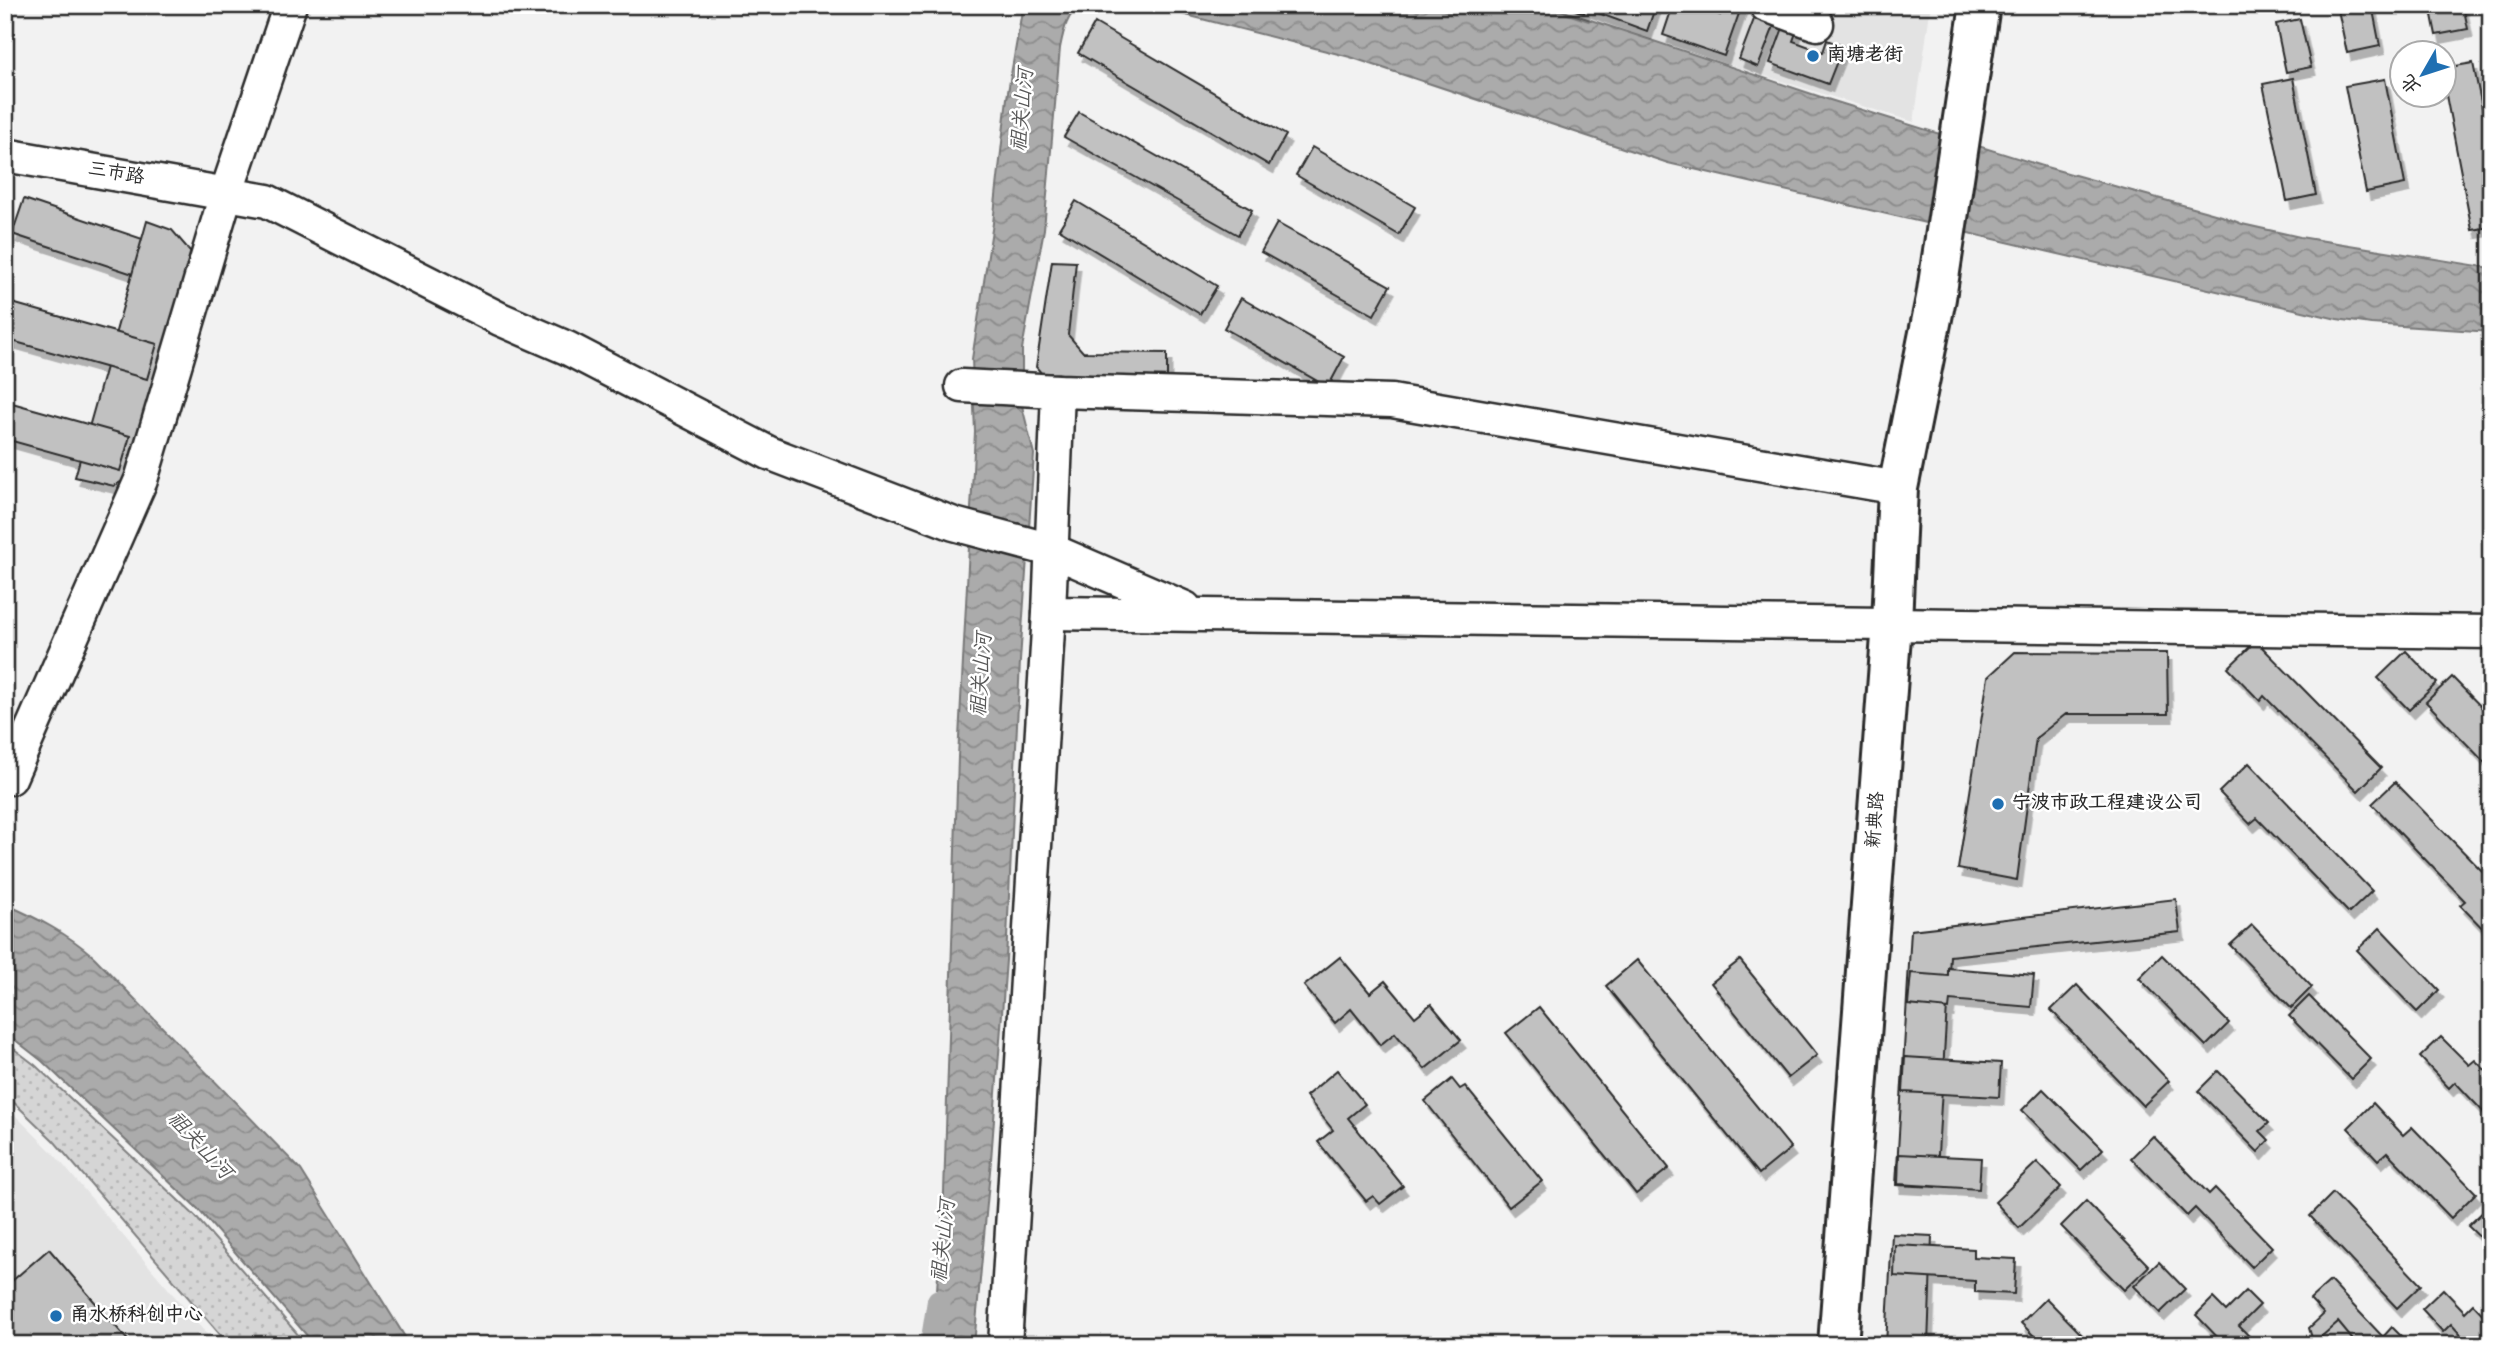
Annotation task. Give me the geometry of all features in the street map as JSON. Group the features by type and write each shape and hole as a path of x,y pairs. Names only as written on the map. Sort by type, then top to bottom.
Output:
{"main road":[{"name":"新典路","path":"1838,1345 1892,623 1898,488 1937,299 1980,6"}],"street":[{"path":"10,778 141,480 226,194 290,5"},
{"path":"1766,5 1818,24"},
{"name":"三市路","path":"5,155 267,201 500,319 567,348 769,453 958,525 1043,548 1198,614"},
{"path":"962,386 1045,391 1392,401 1898,488"},
{"path":"1005,1345 1049,612 1043,548 1045,391"},
{"path":"1049,612 2491,632"}],"shaded area":[{"name":"南塘老街","path":"1551,5 1931,5 1914,122 1649,40"},
{"path":"5,1042 35,1065 195,1216 307,1345 229,1345 54,1141 5,1094"},
{"path":"5,1105 53,1153 216,1345 5,1345"}],"water":[{"path":"1023,5 1082,5 1069,18 1060,48 1044,229 1022,349 1022,406 1034,454 1020,661 1006,960 974,1345 933,1345 944,1192 958,757 975,432 972,359 993,223 1007,98"},
{"path":"1147,5 1546,5 1827,99 2242,224 2300,237 2491,268 2491,332 2371,324 2337,319 1668,163 1350,57"},
{"path":"5,904 51,927 94,957 301,1170 410,1345 315,1345 198,1209 42,1061 5,1032"}],"building":[{"path":"1560,5 1586,5 1584,13"},
{"path":"1589,5 1631,5 1638,8 1639,5 1656,5 1647,31 1587,9"},
{"path":"1673,5 1693,5 1720,15 1723,5 1742,5 1724,56 1663,35"},
{"path":"2337,5 2372,5 2380,46 2347,53"},
{"path":"2430,5 2463,5 2468,29 2436,35"},
{"path":"1756,14 1776,21 1758,67 1739,59"},
{"path":"2300,19 2311,67 2286,72 2276,24"},
{"path":"1095,23 1286,135 1269,165 1078,53"},
{"path":"1784,25 1797,30 1793,41 1823,52 1827,40 1843,46 1828,84 1770,63"},
{"path":"2473,63 2491,152 2491,227 2472,230 2448,108 2458,108 2458,66"},
{"path":"2293,78 2316,195 2287,201 2263,84"},
{"path":"2385,79 2388,108 2391,108 2405,184 2366,192 2345,86"},
{"path":"1079,112 1252,210 1238,235 1064,137"},
{"path":"1312,147 1415,207 1399,235 1296,175"},
{"path":"24,199 184,253 172,287 12,234"},
{"path":"1076,201 1217,286 1200,314 1059,229"},
{"path":"147,221 172,230 196,258 127,478 114,486 75,477"},
{"path":"1277,223 1390,286 1374,315 1261,252"},
{"path":"1052,261 1076,262 1068,335 1083,352 1167,353 1167,383 1049,382 1036,367"},
{"path":"1241,298 1344,357 1328,387 1224,328"},
{"path":"5,301 157,344 147,379 5,339"},
{"path":"5,401 130,436 120,471 5,439"},
{"path":"2256,641 2381,768 2358,791 2264,696 2260,701 2228,668"},
{"path":"2406,651 2437,683 2409,710 2378,678"},
{"name":"宁波市政工程建设公司","path":"2015,652 2167,653 2168,714 2066,714 2036,738 2017,880 1958,869 1988,677"},
{"path":"2452,677 2491,717 2491,769 2426,702"},
{"path":"2249,763 2372,891 2349,913 2257,818 2250,824 2219,792"},
{"path":"2395,782 2491,880 2491,937 2460,905 2465,901 2372,804"},
{"path":"2176,899 2180,932 1950,956 1936,1187 1896,1185 1911,930"},
{"path":"2252,925 2312,987 2291,1008 2230,945"},
{"path":"2380,928 2439,990 2417,1012 2357,950"},
{"path":"2162,955 2229,1023 2206,1046 2139,978"},
{"path":"1340,957 1370,993 1385,981 1415,1017 1431,1004 1461,1040 1425,1069 1395,1033 1380,1045 1351,1009 1335,1023 1304,986"},
{"path":"1637,960 1791,1148 1759,1174 1606,986"},
{"path":"1740,960 1817,1055 1788,1078 1711,983"},
{"path":"1948,968 2034,975 2031,1007 1950,1000 1949,1009 1908,1005 1911,973 1948,976"},
{"path":"2077,985 2169,1081 2143,1106 2051,1010"},
{"path":"2309,996 2371,1059 2351,1079 2289,1016"},
{"path":"1539,1007 1669,1168 1636,1194 1506,1033"},
{"path":"2441,1037 2469,1065 2475,1060 2491,1076 2491,1120 2455,1082 2449,1088 2420,1057"},
{"path":"1905,1057 2001,1063 1999,1097 1903,1092"},
{"path":"1337,1070 1365,1104 1348,1118 1403,1186 1380,1204 1373,1196 1366,1201 1318,1142 1333,1130 1306,1096"},
{"path":"2218,1071 2269,1123 2260,1131 2269,1140 2258,1152 2198,1091"},
{"path":"1452,1079 1460,1089 1465,1086 1542,1181 1509,1207 1425,1101"},
{"path":"2043,1089 2103,1149 2081,1170 2022,1110"},
{"path":"2373,1103 2403,1135 2412,1127 2476,1193 2451,1218 2387,1152 2378,1160 2348,1128"},
{"path":"2153,1136 2209,1194 2215,1188 2272,1247 2252,1267 2195,1208 2187,1216 2131,1158"},
{"path":"1899,1154 1981,1158 1979,1189 1898,1184"},
{"path":"2037,1162 2061,1187 2019,1228 1995,1202"},
{"path":"2333,1193 2421,1285 2397,1308 2310,1216"},
{"path":"2086,1201 2149,1266 2124,1290 2061,1226"},
{"path":"2491,1204 2491,1248 2468,1226"},
{"path":"1892,1234 1932,1236 1928,1345 1886,1345"},
{"path":"1895,1245 1974,1249 1974,1257 2016,1259 2014,1294 1975,1292 1975,1281 1894,1276"},
{"name":"甬水桥科创中心","path":"49,1249 132,1345 5,1345 5,1287"},
{"path":"2159,1262 2185,1289 2160,1313 2134,1286"},
{"path":"2330,1281 2383,1337 2392,1327 2410,1345 2314,1345 2309,1328 2324,1314 2310,1299"},
{"path":"2443,1289 2465,1312 2473,1304 2491,1323 2491,1345 2484,1345 2480,1341 2476,1345 2470,1345 2451,1324 2443,1332 2422,1309"},
{"path":"2246,1291 2260,1305 2239,1326 2252,1339 2246,1345 2225,1345 2196,1315 2213,1298 2226,1311"},
{"path":"2046,1298 2092,1345 2043,1345 2021,1323"},
{"path":"2338,1322 2357,1345 2313,1344"},
{"path":"1888,1338 1953,1342 1955,1345 1888,1345"}],"waterway":[{"name":"祖关山河","path":"932,1345 939,1301"}],"place":[{"name":"南塘老街","path":"1813,56"},
{"name":"宁波市政工程建设公司","path":"1998,804"},
{"name":"甬水桥科创中心","path":"56,1316"}]}
